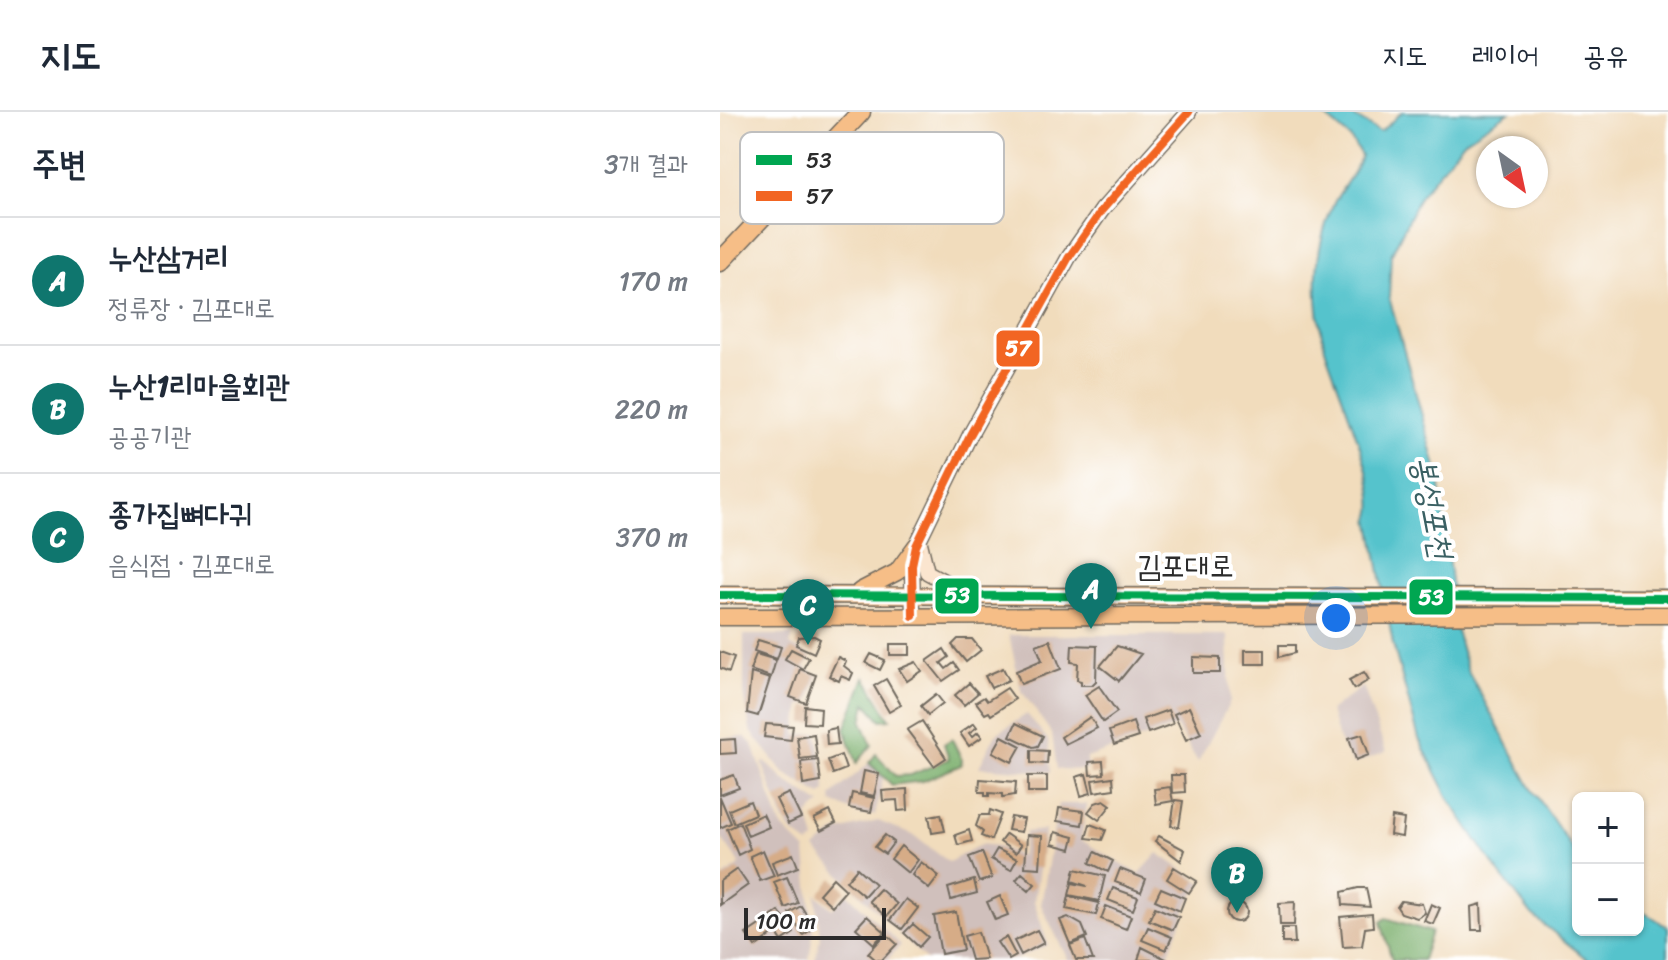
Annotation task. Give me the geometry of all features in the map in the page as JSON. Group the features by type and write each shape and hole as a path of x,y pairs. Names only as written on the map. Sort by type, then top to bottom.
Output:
{"highway":[{"path":"828,132 847,112"},
{"path":"842,132 861,112"},
{"path":"720,247 742,224"},
{"path":"720,262 756,224"}],"main road":[{"path":"865,616 858,594 891,577 918,541"},
{"path":"1083,594 1083,616"},
{"name":"김포대로","path":"720,595 1668,598"},
{"name":"김포대로","path":"720,617 1668,615"}],"street":[{"path":"913,616 912,565 918,541 970,435 1069,257 1102,210 1189,112"},
{"path":"918,541 927,572 941,583 967,594"}],"shaded area":[{"path":"744,635 793,635 790,645 811,657 805,668 818,675 807,705 801,704 796,735 817,733 826,791 821,795 784,773 750,730 744,692"},
{"path":"1009,635 1228,635 1230,702 1198,762 1176,726 1087,758 1087,770 1057,769 1052,734 1021,690"},
{"path":"1363,686 1386,752 1353,764 1337,736 1330,711"},
{"path":"1027,714 1048,740 1051,772 979,767 996,734"},
{"path":"745,737 753,745 781,826 806,851 813,933 809,960 720,960 720,880 740,864 720,836 720,738"},
{"path":"766,762 785,781 821,804 808,815 815,840 809,845 784,821 762,763"},
{"path":"869,763 883,778 875,815 861,815 832,802 831,796"},
{"path":"1058,804 1087,804 1081,840 1139,874 1158,853 1202,883 1190,901 1166,960 1068,960 1041,905"},
{"path":"878,821 913,835 949,862 981,844 998,846 1021,857 1025,832 1045,830 1034,901 1048,945 1014,960 926,960 815,849 835,832"},
{"path":"847,893 901,945 887,960 815,960 820,938 816,894 832,909"}],"green space":[{"path":"865,677 890,719 881,720 866,703 862,722 872,745 857,763 845,729"},
{"path":"952,739 962,760 961,765 923,781 892,785 869,763 876,754 896,776 911,775 949,759 944,744"},
{"path":"1386,918 1431,932 1422,960 1392,960 1381,922"}],"water":[{"name":"봉성포천","path":"1320,112 1346,112 1380,132 1402,112 1509,112 1464,141 1419,197 1391,255 1389,297 1439,477 1457,634 1467,669 1530,786 1572,848 1572,936 1644,936 1644,912 1668,927 1668,960 1588,960 1532,915 1450,800 1419,739 1393,644 1370,518 1370,485 1325,348 1318,311 1317,274 1322,238 1334,203 1361,155 1350,138"}],"building":[{"path":"814,636 820,639 814,653 796,645 799,637"},
{"path":"958,639 972,639 981,650 966,662 952,645"},
{"path":"758,640 781,647 777,659 754,651"},
{"path":"1050,640 1061,669 1021,684 1016,671 1042,660 1036,645"},
{"path":"890,644 910,644 910,655 890,655"},
{"path":"1072,645 1097,646 1096,681 1092,685 1081,685 1081,681 1077,680 1078,663 1071,662"},
{"path":"1279,645 1295,645 1295,653 1279,657"},
{"path":"1117,646 1141,654 1119,681 1100,666"},
{"path":"791,649 809,658 803,669 785,659"},
{"path":"944,649 949,657 941,663 946,669 954,663 959,670 943,681 927,661"},
{"path":"1245,650 1265,650 1265,664 1245,664"},
{"path":"720,652 734,657 729,672 720,668"},
{"path":"756,654 776,660 771,677 750,670"},
{"path":"871,654 885,660 880,670 866,663"},
{"path":"838,657 846,661 844,666 853,673 850,680 841,676 839,681 829,676"},
{"path":"1193,657 1220,658 1220,673 1193,673"},
{"path":"916,662 922,671 907,681 899,669"},
{"path":"1003,668 1009,680 991,688 985,676"},
{"path":"800,669 816,675 806,703 790,697"},
{"path":"1364,672 1369,680 1354,689 1349,680"},
{"path":"751,673 770,679 758,716 747,713"},
{"path":"886,679 901,705 889,712 874,686"},
{"path":"969,683 978,693 964,705 955,695"},
{"path":"1099,686 1117,712 1103,722 1085,695"},
{"path":"1007,688 1015,699 991,715 989,712 985,714 976,702 984,697 987,701"},
{"path":"936,694 943,703 928,715 921,706"},
{"path":"805,706 821,708 820,724 804,723"},
{"path":"1189,707 1201,733 1186,740 1174,714"},
{"path":"1168,710 1173,724 1148,733 1143,719"},
{"path":"1090,717 1097,728 1065,744 1061,737"},
{"path":"922,721 946,758 934,766 907,730"},
{"path":"1133,722 1138,737 1114,745 1109,731"},
{"path":"974,723 977,727 969,733 972,737 978,732 982,737 969,746 960,733"},
{"path":"1016,723 1043,736 1038,746 1033,747 1010,736"},
{"path":"766,724 793,726 791,740 764,737"},
{"path":"836,728 838,744 827,745 826,730"},
{"path":"814,734 817,757 800,759 797,737"},
{"path":"1362,734 1369,755 1356,760 1349,738"},
{"path":"1002,736 1021,746 1012,762 993,752"},
{"path":"735,739 736,753 720,754 720,740"},
{"path":"1031,750 1048,751 1047,764 1031,763"},
{"path":"841,755 846,769 833,774 828,760"},
{"path":"818,760 821,782 803,785 801,762"},
{"path":"1103,761 1104,774 1090,775 1089,762"},
{"path":"864,771 879,774 874,796 860,793"},
{"path":"1086,774 1091,793 1081,796 1076,777"},
{"path":"734,775 739,788 720,795 720,780"},
{"path":"1171,775 1184,775 1185,792 1172,793"},
{"path":"1028,776 1047,776 1047,792 1028,792"},
{"path":"1113,777 1114,789 1094,792 1092,780"},
{"path":"980,779 1016,782 1015,795 1003,797 1003,794 989,793 985,796 985,792 979,792"},
{"path":"1170,787 1173,801 1156,804 1154,789"},
{"path":"907,789 908,810 898,811 897,800 883,801 882,791"},
{"path":"789,793 801,818 788,824 776,799"},
{"path":"852,793 874,798 871,812 849,808"},
{"path":"720,797 731,823 720,828"},
{"path":"1104,800 1111,805 1099,820 1088,812 1095,803"},
{"path":"1175,800 1183,801 1179,827 1171,826"},
{"path":"750,801 755,814 734,823 729,810"},
{"path":"1059,808 1084,811 1082,825 1057,821"},
{"path":"990,810 1001,814 991,840 981,836 983,832 976,826 980,815 989,815"},
{"path":"830,811 836,823 821,831 814,819"},
{"path":"763,814 769,827 748,836 743,823"},
{"path":"941,814 945,831 932,833 929,816"},
{"path":"1011,817 1024,819 1021,832 1008,830"},
{"path":"1392,817 1404,819 1402,837 1390,835"},
{"path":"740,823 750,849 738,855 727,829"},
{"path":"1090,824 1106,830 1102,840 1086,838"},
{"path":"969,830 972,841 958,845 955,835"},
{"path":"1055,832 1074,837 1071,849 1052,844"},
{"path":"1006,834 1021,845 1016,853 1000,842"},
{"path":"885,835 894,842 885,854 875,847"},
{"path":"1027,835 1042,836 1040,868 1025,867"},
{"path":"1159,836 1185,850 1181,861 1155,841"},
{"path":"901,846 918,860 908,873 891,859"},
{"path":"997,849 1017,859 1011,870 991,859"},
{"path":"763,850 774,876 760,881 750,856"},
{"path":"982,852 992,878 979,882 969,857"},
{"path":"1095,852 1113,861 1108,872 1090,863"},
{"path":"793,854 798,867 777,875 772,862"},
{"path":"921,862 939,876 929,889 912,875"},
{"path":"1174,867 1197,881 1189,893 1167,879"},
{"path":"857,868 875,884 864,896 846,881"},
{"path":"737,869 748,885 720,905 720,881"},
{"path":"1075,869 1105,876 1099,901 1069,895 1072,883 1087,886 1072,881"},
{"path":"1120,869 1146,879 1141,892 1115,882"},
{"path":"1022,873 1035,884 1029,891 1016,880"},
{"path":"787,877 798,903 785,908 774,882"},
{"path":"833,878 846,890 832,906 819,894"},
{"path":"974,880 977,893 951,900 948,888"},
{"path":"1113,888 1138,897 1133,910 1108,900"},
{"path":"1161,888 1185,898 1180,911 1155,900"},
{"path":"1366,888 1370,907 1343,905 1342,892"},
{"path":"880,889 897,904 886,917 869,901"},
{"path":"1000,896 1008,915 995,920 987,902"},
{"path":"1069,896 1099,903 1096,915 1066,909"},
{"path":"906,899 918,908 902,929 890,920"},
{"path":"1401,901 1422,904 1425,913 1417,918 1401,913 1397,907"},
{"path":"1237,902 1244,905 1247,912 1244,919 1237,922 1230,919 1227,912 1230,905"},
{"path":"1295,902 1294,925 1280,925 1279,903"},
{"path":"1431,904 1440,908 1433,924 1424,921"},
{"path":"1481,904 1482,930 1472,930 1471,907"},
{"path":"801,906 811,922 811,930 803,935 789,913"},
{"path":"1106,906 1131,916 1126,929 1101,919"},
{"path":"1155,907 1179,917 1173,930 1149,920"},
{"path":"779,911 794,933 782,941 768,919"},
{"path":"956,912 963,950 941,954 934,916"},
{"path":"1372,914 1373,927 1365,928 1362,946 1343,947 1340,917"},
{"path":"867,916 885,932 874,944 856,928"},
{"path":"1068,917 1082,925 1087,937 1070,944 1060,920"},
{"path":"767,920 775,933 755,947 746,934"},
{"path":"913,924 928,937 919,947 904,933"},
{"path":"1148,927 1172,937 1166,950 1142,940"},
{"path":"1282,928 1294,928 1295,943 1282,943"},
{"path":"1037,930 1044,943 1021,955 1014,941"},
{"path":"978,932 986,959 971,960 964,936"},
{"path":"886,934 897,944 882,960 876,960 868,953"},
{"path":"1006,937 1016,956 1009,960 997,942"},
{"path":"1085,939 1093,960 1076,960 1070,945"},
{"path":"1142,947 1168,960 1138,960"}],"transit line":[{"name":"57","path":"913,616 912,565 916,546 970,435 1069,257 1102,210 1189,112"},
{"name":"53","path":"720,595 1668,598"}],"place":[{"name":"누산삼거리","path":"1091,629"},
{"name":"종가집뼈다귀","path":"808,645"},
{"name":"누산1리마을회관","path":"1237,913"}]}
